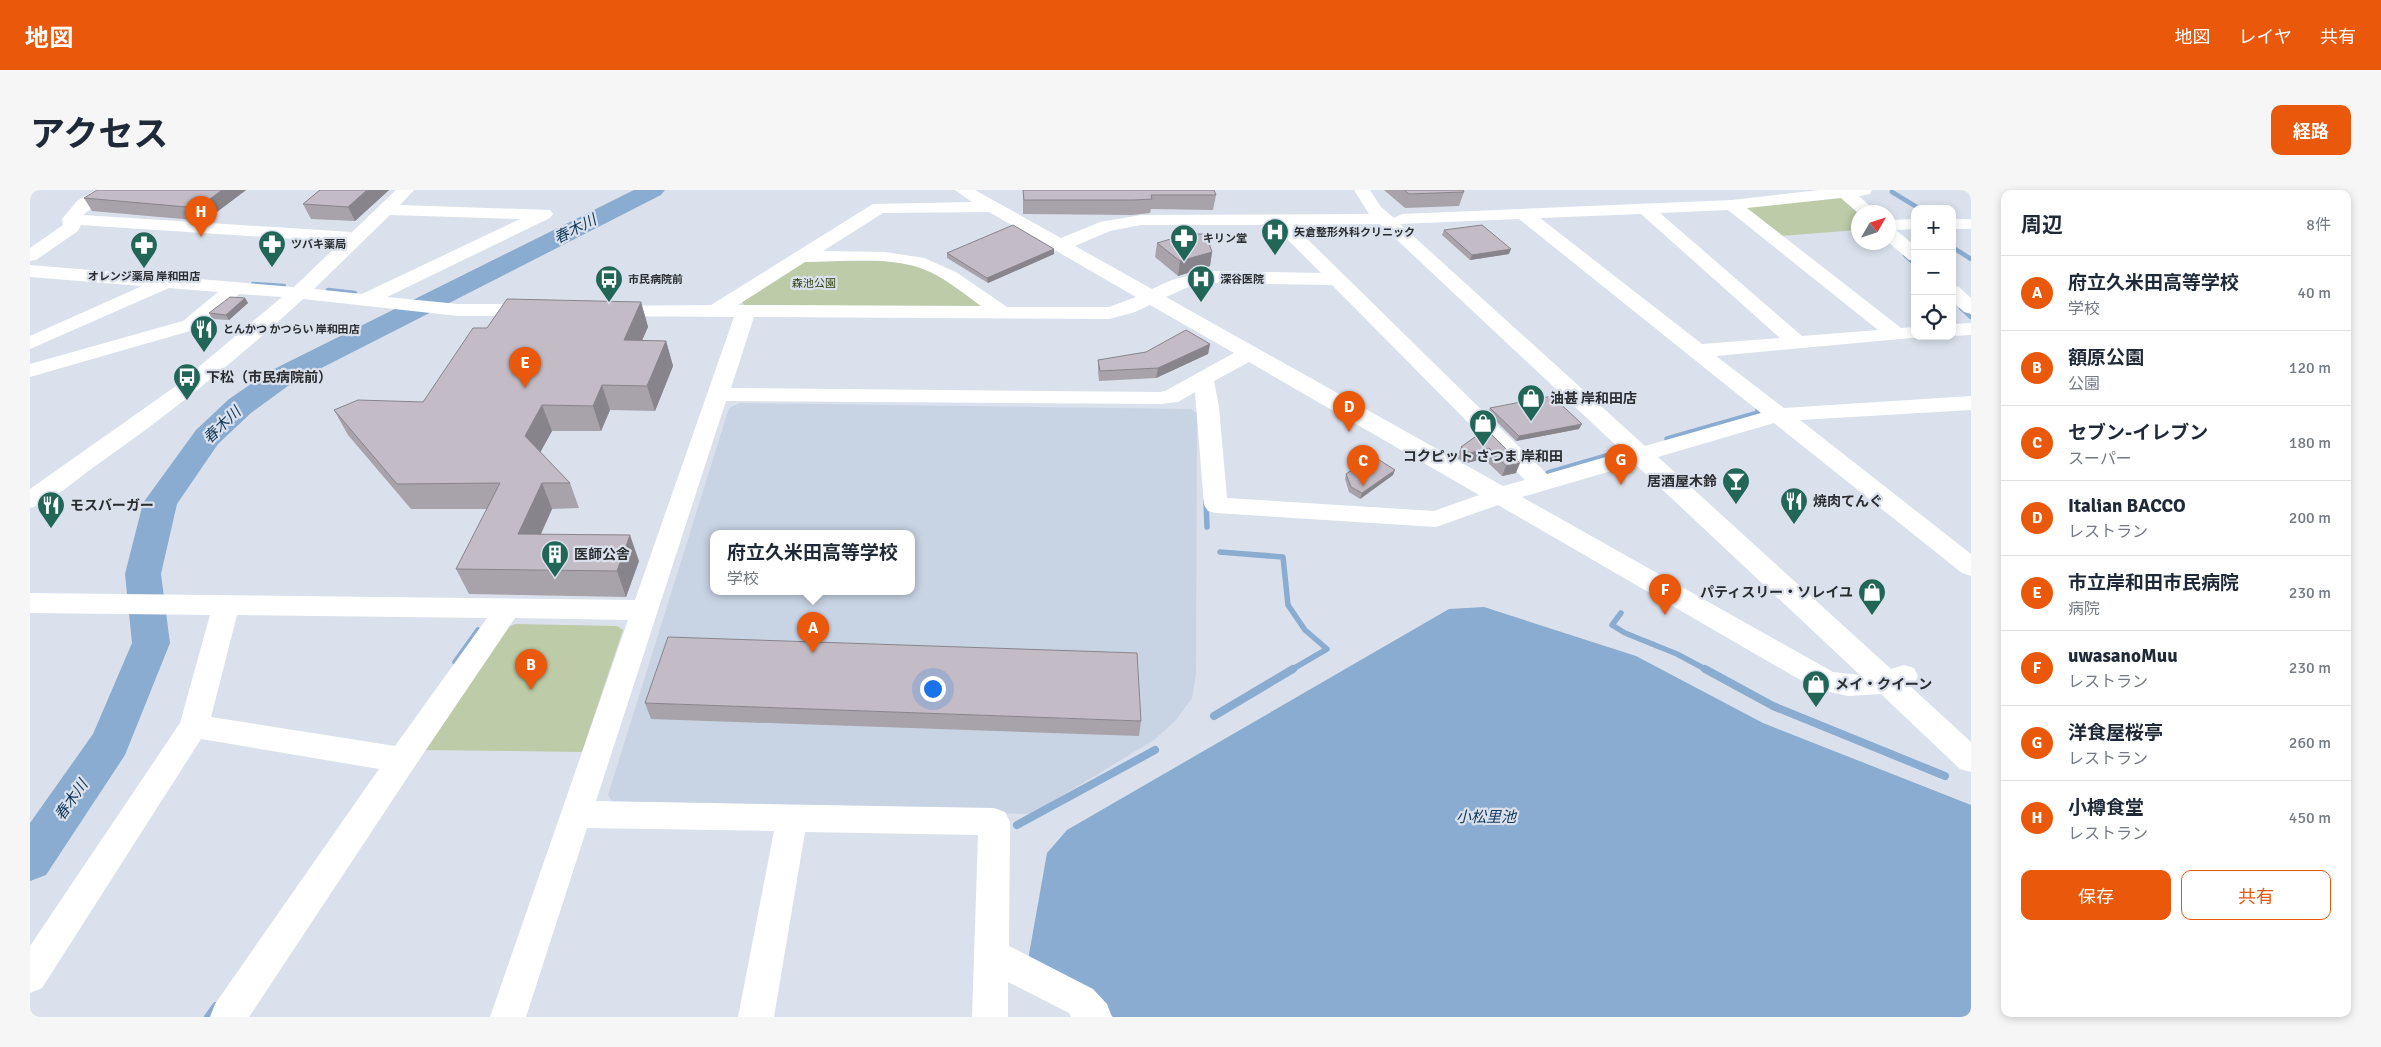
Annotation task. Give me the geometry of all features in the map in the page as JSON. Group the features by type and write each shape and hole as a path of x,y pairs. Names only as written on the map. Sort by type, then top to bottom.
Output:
{"street":[{"path":"30,256 72,227 71,219 74,212 107,190"},
{"path":"30,500 185,391 299,293 406,190"},
{"path":"963,190 1826,681 1847,687 1865,687 1894,679"},
{"path":"1363,190 1374,210 1393,219 1894,679 1971,760"},
{"path":"1059,246 1106,226 1141,220 1393,219 1732,204 1864,190"},
{"path":"1844,191 1860,205"},
{"path":"1732,204 1906,334"},
{"path":"716,310 879,208 992,207"},
{"path":"1644,208 1798,343"},
{"path":"366,300 544,214 385,210"},
{"path":"1522,213 1971,568"},
{"path":"71,219 356,238"},
{"path":"1276,219 1339,279 1542,483"},
{"path":"1896,225 1911,224"},
{"path":"1956,224 1971,224"},
{"path":"1896,239 1911,252"},
{"path":"798,257 894,258 919,261 940,270 1002,312"},
{"path":"30,271 299,293 444,309 556,310"},
{"path":"585,309 1109,313 1128,308 1179,284 1207,277 1339,279"},
{"path":"30,343 166,282"},
{"path":"30,372 190,325 234,288"},
{"path":"1956,295 1971,308"},
{"path":"508,1017 746,310"},
{"path":"1956,330 1971,329"},
{"path":"1697,351 1906,334"},
{"path":"718,394 1160,398 1170,397 1249,354"},
{"path":"1203,379 1208,407 1216,506 1436,519 1499,496 1778,415 1971,402"},
{"path":"30,603 645,610"},
{"path":"30,976 194,726 226,605"},
{"path":"228,1017 402,760 509,607"},
{"path":"1894,679 1971,736"},
{"path":"194,726 402,760"},
{"path":"577,814 994,822 990,1017"},
{"path":"756,1017 792,818"},
{"path":"992,955 1081,1001 1094,1017"}],"shaded area":[{"path":"740,403 1191,409 1197,413 1196,674 1192,698 1176,720 1154,740 1032,814 615,806 608,795 729,408"}],"green space":[{"path":"1837,196 1845,199 1851,205 1851,231 1780,236 1746,210 1749,206"},
{"name":"森池公園","path":"808,261 886,261 924,265 982,305 977,307 744,305 741,301 795,265"},
{"path":"515,624 617,626 623,630 582,752 420,750 500,631"}],"water":[{"name":"小松里池","path":"1484,607 1636,656 1763,723 1971,805 1971,1017 1113,1017 1096,1000 1028,960 1047,853 1067,830 1449,609"}],"building":[{"path":"97,190 222,190 198,208 84,198"},
{"path":"320,190 367,190 348,207 303,204"},
{"path":"1023,190 1214,190 1216,195 1151,195 1152,199 1134,200 1024,200"},
{"path":"1404,190 1463,190 1464,192 1409,194"},
{"path":"1013,225 1054,249 987,278 947,253"},
{"path":"1482,225 1511,249 1472,255 1444,230"},
{"path":"1188,234 1206,234 1212,252 1180,261 1157,243"},
{"path":"230,297 245,298 226,315 209,313"},
{"path":"507,299 641,302 624,340 666,341 647,386 602,385 593,406 542,405 525,436 570,483 542,483 518,534 630,535 617,571 456,569 500,483 397,484 334,410 358,400 423,402 473,328 487,328"},
{"path":"1186,330 1210,344 1158,368 1100,371 1098,360 1146,352"},
{"name":"油甚 岸和田店","path":"1552,396 1582,424 1519,436 1490,408"},
{"path":"1486,429 1520,463 1506,466 1489,448 1470,453 1461,447"},
{"path":"1373,456 1395,470 1362,493 1351,487 1346,474"},
{"path":"668,637 1137,653 1141,721 645,703"}],"waterway":[{"name":"春木川","path":"30,860 110,743 151,643 143,574 160,503 207,437 240,406 281,377 653,190"},
{"path":"1892,192 1913,205"},
{"path":"1956,250 1971,259"},
{"path":"1905,255 1911,260"},
{"path":"253,284 284,286"},
{"path":"328,290 355,293"},
{"path":"1961,308 1971,317"},
{"path":"1667,439 1758,413 1758,406 1755,404"},
{"path":"1548,473 1613,454"},
{"path":"1206,501 1207,527"},
{"path":"1220,552 1283,557 1288,605 1305,630 1327,649 1291,670"},
{"path":"1621,613 1612,625 1625,633 1677,654 1707,670"},
{"path":"455,662 478,630"},
{"path":"1214,716 1293,669"},
{"path":"1705,669 1773,706 1945,776"},
{"path":"1017,825 1155,750"},
{"path":"208,1017 216,1006"}],"place":[{"name":"小樽食堂","path":"201,237"},
{"name":"矢倉整形外科クリニック","path":"1275,256"},
{"name":"キリン堂","path":"1184,262"},
{"name":"ツバキ薬局","path":"272,268"},
{"name":"オレンジ薬局 岸和田店","path":"144,269"},
{"name":"市民病院前","path":"609,303"},
{"name":"深谷医院","path":"1201,303"},
{"name":"とんかつ かつらい 岸和田店","path":"204,353"},
{"name":"市立岸和田市民病院","path":"525,388"},
{"name":"下松（市民病院前）","path":"187,401"},
{"name":"油甚 岸和田店","path":"1531,422"},
{"name":"Italian BACCO","path":"1349,432"},
{"name":"コクピット さつま 岸和田","path":"1483,447"},
{"name":"洋食屋桜亭","path":"1621,485"},
{"name":"セブン-イレブン","path":"1363,486"},
{"name":"居酒屋木鈴","path":"1736,505"},
{"name":"焼肉てんぐ","path":"1794,525"},
{"name":"モスバーガー","path":"51,529"},
{"name":"医師公舎","path":"555,578"},
{"name":"uwasanoMuu","path":"1665,615"},
{"name":"パティスリー・ソレイユ","path":"1872,616"},
{"name":"府立久米田高等学校","path":"813,653"},
{"name":"額原公園","path":"531,690"},
{"name":"メイ・クイーン","path":"1816,708"}]}
